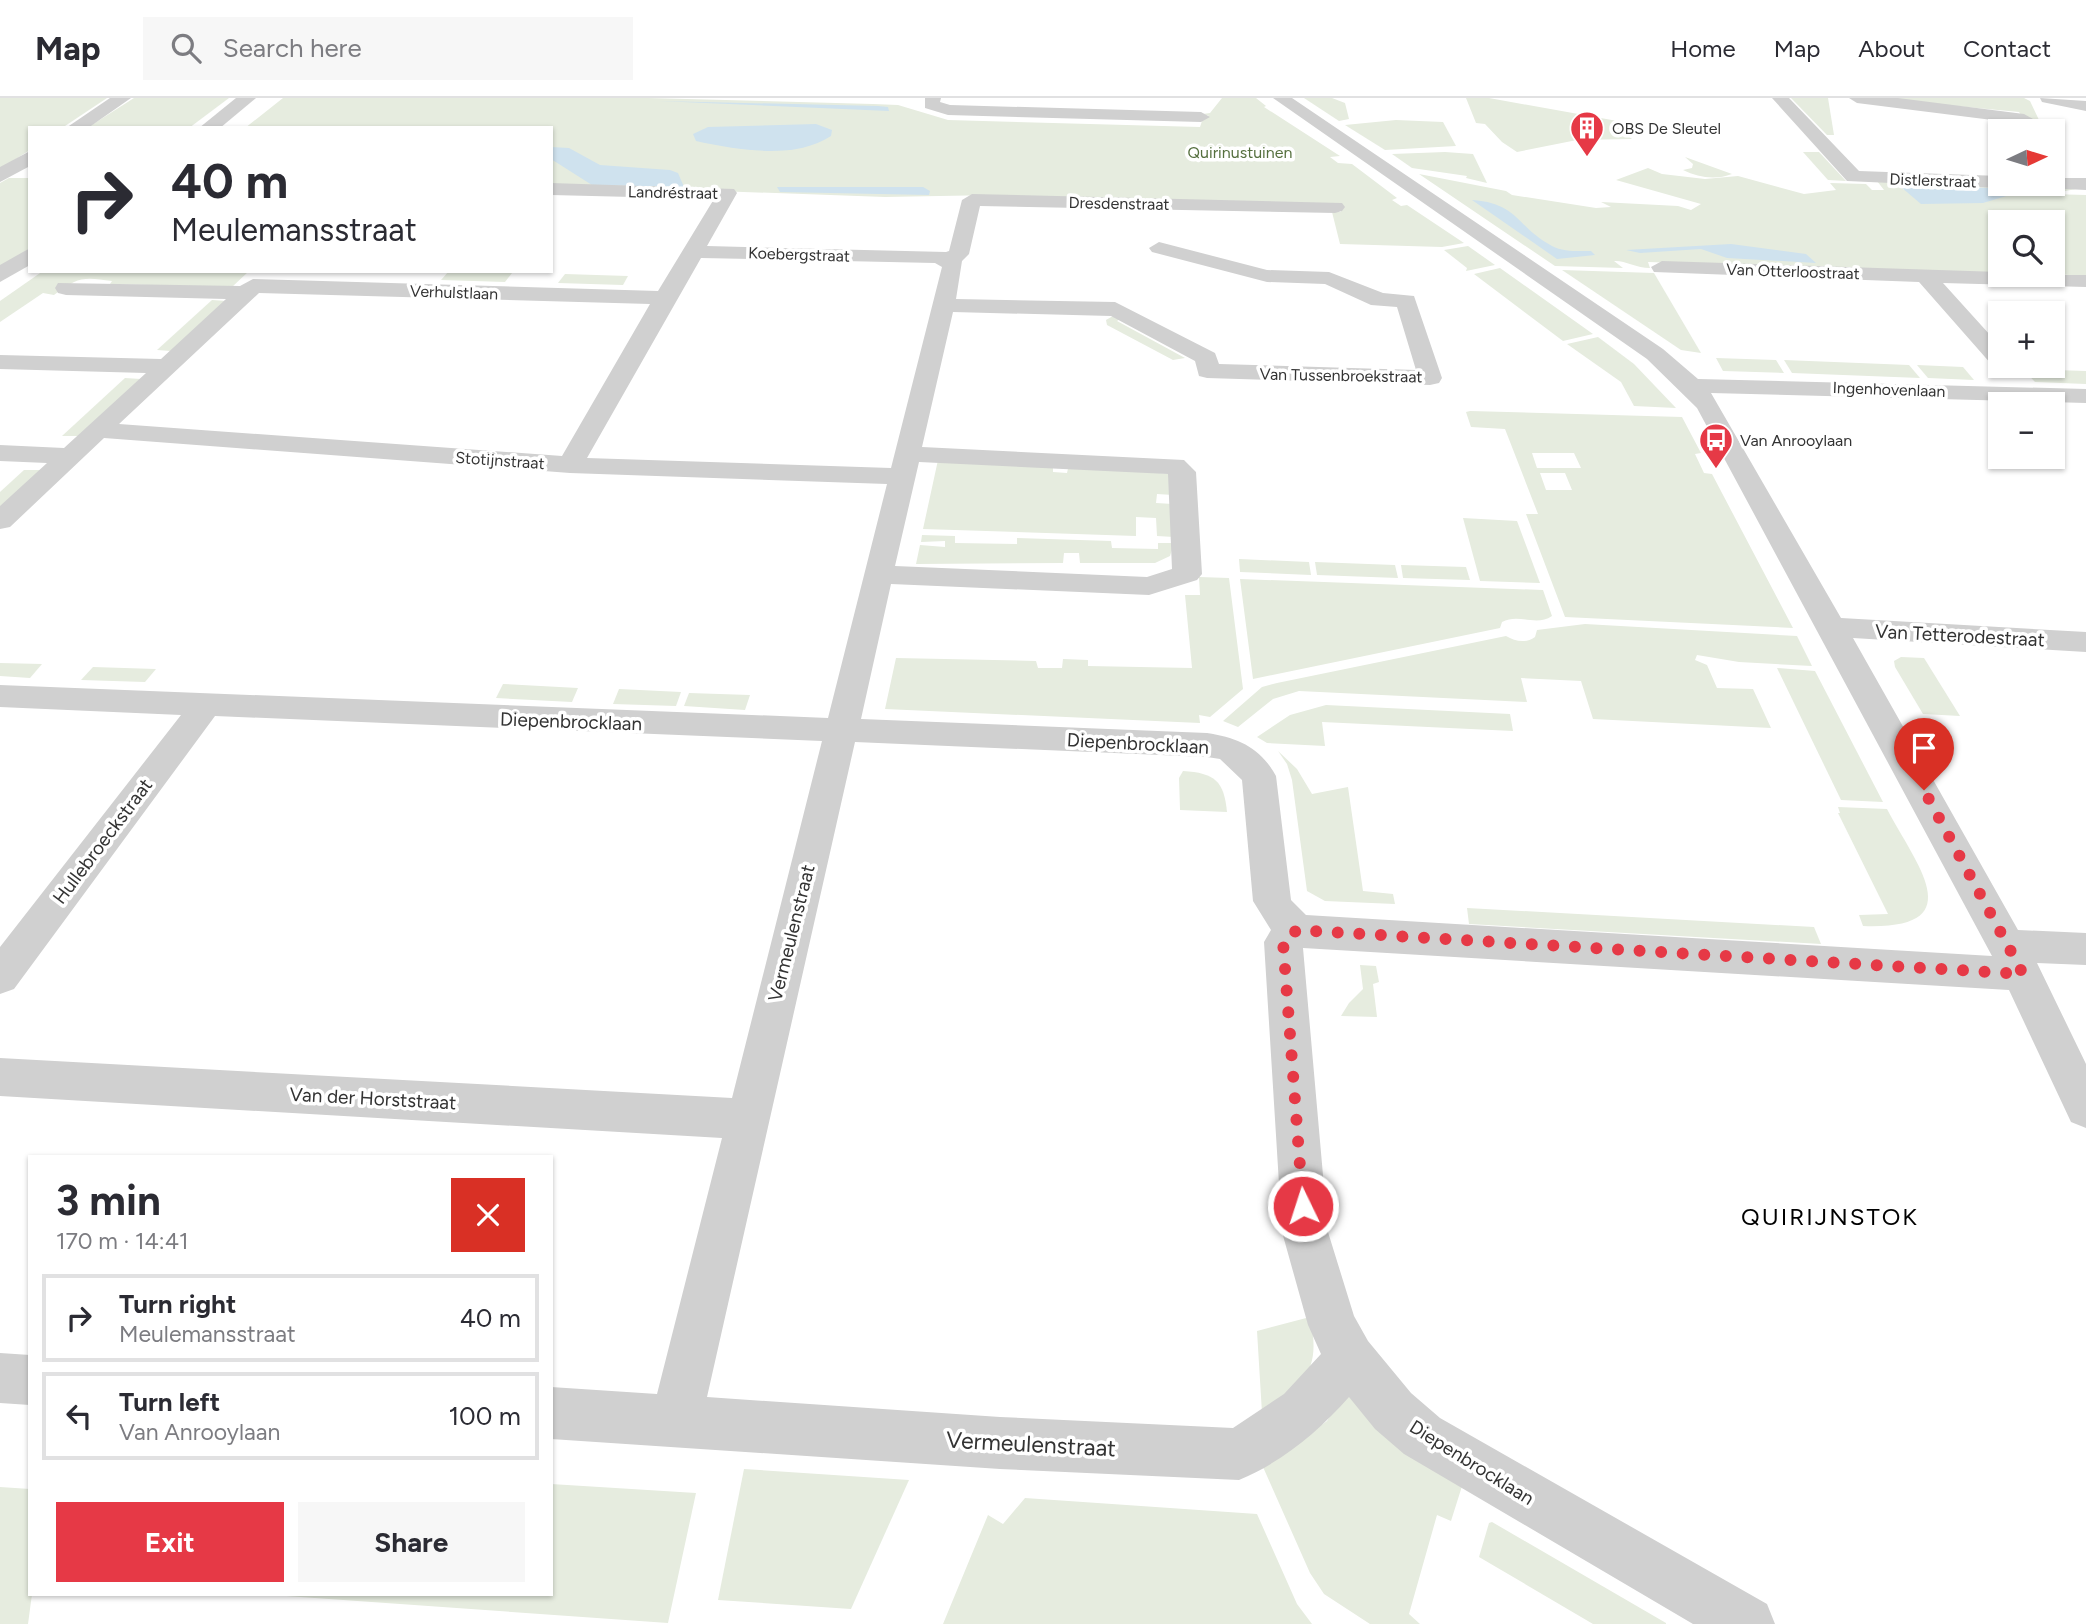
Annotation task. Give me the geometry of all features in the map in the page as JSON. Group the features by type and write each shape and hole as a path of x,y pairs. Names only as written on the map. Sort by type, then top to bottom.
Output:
{"street":[{"path":"78,126 122,98"},
{"path":"211,126 247,98"},
{"path":"933,98 931,104 948,110 1201,117"},
{"path":"1281,98 1655,354 1692,386 1712,413 1833,627 2015,959 2086,1108"},
{"name":"Distlerstraat","path":"1780,98 1848,172 1866,178 1988,182"},
{"path":"1857,98 2024,119"},
{"path":"2048,98 2086,106"},
{"path":"1,175 28,158"},
{"path":"1,175 28,175"},
{"path":"2065,184 2086,184"},
{"name":"Landréstraat","path":"553,189 727,193 694,250 697,252"},
{"name":"Dresdenstraat","path":"948,260 959,254 972,200 1335,207"},
{"name":"Van Tussenbroekstraat","path":"943,305 1115,309 1207,358 1207,371 1430,378 1406,301 1379,300 1329,278 1266,276 1159,248"},
{"path":"570,465 665,298 690,257 697,252"},
{"name":"Koebergstraat","path":"697,252 948,260"},
{"path":"0,275 28,256"},
{"path":"840,732 953,264 948,260"},
{"name":"Van Otterloostraat","path":"1662,267 2086,281"},
{"path":"1925,276 1988,347"},
{"path":"0,522 255,283"},
{"name":"Verhulstlaan","path":"66,288 255,283 665,298"},
{"path":"0,362 168,366"},
{"path":"2016,378 2029,392"},
{"name":"Ingenhovenlaan","path":"1692,386 1751,385 1995,392"},
{"name":"Ingenhovenlaan","path":"2065,395 2086,396"},
{"name":"Stotijnstraat","path":"99,430 570,465 904,465"},
{"path":"0,453 71,456"},
{"path":"878,574 1149,586 1187,574 1183,472 1175,466 904,465"},
{"name":"Van Tetterodestraat","path":"1833,627 2086,642"},
{"name":"Diepenbrocklaan","path":"0,696 1206,745 1230,749 1259,776 1272,901 1279,914 1297,930 1283,942 1306,1232 1332,1325 1350,1359 1394,1411 1422,1436 1747,1624"},
{"name":"Hullebroeckstraat","path":"0,977 205,706"},
{"name":"Vermeulenstraat","path":"676,1421 840,732"},
{"path":"1297,930 2015,959 2086,949"},
{"name":"Van der Horststraat","path":"0,1077 746,1119"},
{"name":"Vermeulenstraat","path":"553,1413 1000,1443 1239,1454 1302,1412 1350,1359"},
{"path":"0,1378 28,1380"}],"green space":[{"path":"0,98 107,98 65,126 28,126 28,151 0,167"},
{"path":"134,98 229,98 192,126 90,126"},
{"name":"Quirinustuinen","path":"283,98 648,98 898,105 948,120 1200,127 1203,118 1209,116 1203,114 1210,113 1222,98 1256,98 1266,106 1264,107 1340,156 1330,157 1338,163 1352,164 1397,198 1392,200 1401,206 1407,205 1464,243 1442,247 1340,244 1332,212 1341,212 1338,205 994,195 885,197 553,185 553,126 248,126"},
{"path":"1304,98 1332,98 1345,103 1349,119 1339,121"},
{"path":"1466,98 1489,98 1623,122 1622,131 1632,139 1577,140 1517,152 1502,142 1485,124 1476,123"},
{"path":"1791,98 1828,98 1834,135 1827,135"},
{"path":"1872,98 2024,98 2030,101 2039,119 2023,118 2019,112"},
{"path":"1396,120 1443,122 1456,146 1385,150 1345,125"},
{"path":"1803,152 1819,152 1846,181 1828,180"},
{"path":"1392,154 1473,154 1487,183 1466,178 1467,176 1412,168"},
{"path":"1685,157 1732,174 1714,177 1689,173 1683,170 1692,168 1693,164"},
{"path":"1648,168 1662,174 1705,179 1738,176 1804,194 1836,190 1830,183 1866,184 1872,190 1884,190 1877,181 1988,184 1988,188 1902,187 1904,190 1988,192 1988,196 2086,195 2086,276 2065,275 2065,210 1988,210 1988,273 1648,262 1650,268 1618,261 1614,261 1623,268 1555,266 1419,174 1506,191 1512,195 1596,208 1611,207 1601,202 1678,206 1691,210 1701,204 1616,180"},
{"path":"9,178 28,178 28,249 0,268 0,183"},
{"path":"2065,187 2073,187 2076,189 2065,191"},
{"path":"1468,246 1495,265 1466,271 1467,268 1444,250"},
{"path":"1500,268 1593,334 1563,341 1474,274"},
{"path":"1562,270 1654,273 1701,353 1681,350"},
{"path":"40,273 247,273 232,287 110,284 112,281 82,279 69,284 54,295 43,293 0,322 0,301"},
{"path":"447,273 512,273 505,282 441,280"},
{"path":"565,274 628,276 623,285 558,283"},
{"path":"212,300 226,301 171,351 157,350"},
{"path":"1113,316 1120,319 1117,321 1185,358 1173,360 1107,325 1106,320"},
{"path":"1598,337 1634,364 1676,408 1634,406 1621,382 1567,344"},
{"path":"1716,358 1776,360 1784,373 1723,371"},
{"path":"1784,360 1909,365 1920,378 1792,373"},
{"path":"1917,365 1963,367 1974,380 1928,378"},
{"path":"2065,370 2086,371 2086,384 2035,382 2031,378 2065,378"},
{"path":"125,378 141,379 78,436 62,436"},
{"path":"1466,412 1682,417 1701,453 1695,454 1704,473 1712,474 1793,628 1565,617 1526,514 1538,514 1505,429 1471,427","holes":["1532,453 1574,453 1581,468 1537,468","1540,473 1565,473 1572,490 1546,490"]},
{"path":"938,460 1053,463 1053,472 1067,473 1069,464 1169,474 1173,495 1157,494 1156,503 1173,504 1174,537 1157,536 1156,518 1136,517 1136,536 923,529"},
{"path":"24,470 41,470 0,508 0,492"},
{"path":"1463,518 1517,521 1540,583 1480,581"},
{"path":"922,535 955,536 955,543 1017,544 1017,538 1111,541 1112,548 1158,549 1158,543 1174,543 1170,556 1155,563 1080,563 1079,553 1064,553 1063,563 916,564 920,545 945,547 945,541 921,542"},
{"path":"1239,559 1309,562 1311,575 1240,572"},
{"path":"1315,562 1395,565 1398,578 1317,575"},
{"path":"1401,565 1466,567 1470,580 1403,578"},
{"path":"1199,577 1229,578 1243,689 1210,717 1199,715 1200,723 885,709 896,658 1036,661 1038,668 1062,668 1063,659 1088,660 1088,666 1192,668 1185,595 1200,595"},
{"path":"1240,579 1543,590 1552,616 1540,620 1508,620 1502,622 1500,628 1253,679"},
{"path":"1585,624 1797,636 1812,666 1739,662 1697,655 1695,660 1707,665 1717,688 1753,689 1771,728 1593,719 1581,681 1521,678 1527,702 1299,691 1273,699 1238,727 1223,721 1262,687 1506,636 1524,641 1535,637 1537,630"},
{"path":"1901,657 1924,658 1960,716 1923,714 1895,667 1894,661"},
{"path":"0,663 42,664 30,678 0,676"},
{"path":"93,667 156,669 145,682 81,680"},
{"path":"1777,668 1815,671 1883,802 1841,800"},
{"path":"503,684 578,688 572,702 496,698"},
{"path":"619,689 681,692 676,706 613,704"},
{"path":"689,693 750,695 745,710 684,706"},
{"path":"1326,705 1510,714 1513,731 1322,722 1325,746 1267,743 1257,737 1290,715"},
{"path":"1278,751 1297,769 1312,794 1348,787 1363,891 1393,894 1395,904 1325,901 1307,891 1292,780 1287,764"},
{"path":"1183,771 1203,774 1216,781 1226,801 1227,812 1180,810 1179,778"},
{"path":"1838,807 1887,809 1922,872 1927,890 1927,906 1917,917 1897,924 1863,926 1859,915 1888,914 1838,813"},
{"path":"1467,908 1814,927 1821,944 1469,924"},
{"path":"1360,965 1376,966 1379,982 1373,984 1377,1017 1341,1016 1363,989"},
{"path":"1310,1317 1313,1352 1306,1375 1262,1413 1257,1331"},
{"path":"1346,1388 1463,1483 1451,1521 1437,1515 1409,1614 1420,1624 1370,1624 1324,1594 1310,1573 1263,1467 1327,1421"},
{"path":"744,1469 909,1480 851,1609 718,1600"},
{"path":"553,1484 696,1493 668,1623 286,1596 553,1596"},
{"path":"0,1487 28,1489 28,1596 32,1596 28,1624 0,1624"},
{"path":"1025,1498 1257,1514 1297,1604 1312,1624 943,1624 988,1515 1003,1524"},
{"path":"1492,1522 1666,1624 1593,1624 1479,1557 1489,1523"}],"water":[{"path":"659,101 878,106 888,107 889,111"},
{"path":"816,124 832,130 831,136 817,143 783,151 747,150 696,141 693,134 708,127"},
{"path":"553,147 569,148 600,165 670,170 678,173 684,187 592,185 553,160"},
{"path":"777,187 923,187 930,191 929,195 780,192"},
{"path":"1901,187 1988,188 1988,196 2006,196 1983,203 1921,204"},
{"path":"1472,200 1487,202 1509,211 1540,239 1556,248 1591,251 1595,255 1557,259"},
{"path":"1731,244 1806,254 1816,263 1727,258 1701,249 1640,253 1626,250"}],"place":[{"name":"OBS De Sleutel","path":"1587,158"},
{"name":"Van Anrooylaan","path":"1716,470"}],"district":[{"name":"QUIRIJNSTOK","path":"1830,1217"}],"route":[{"path":"1303,1206 1283,942 1297,930 2023,974 1924,790"}]}
